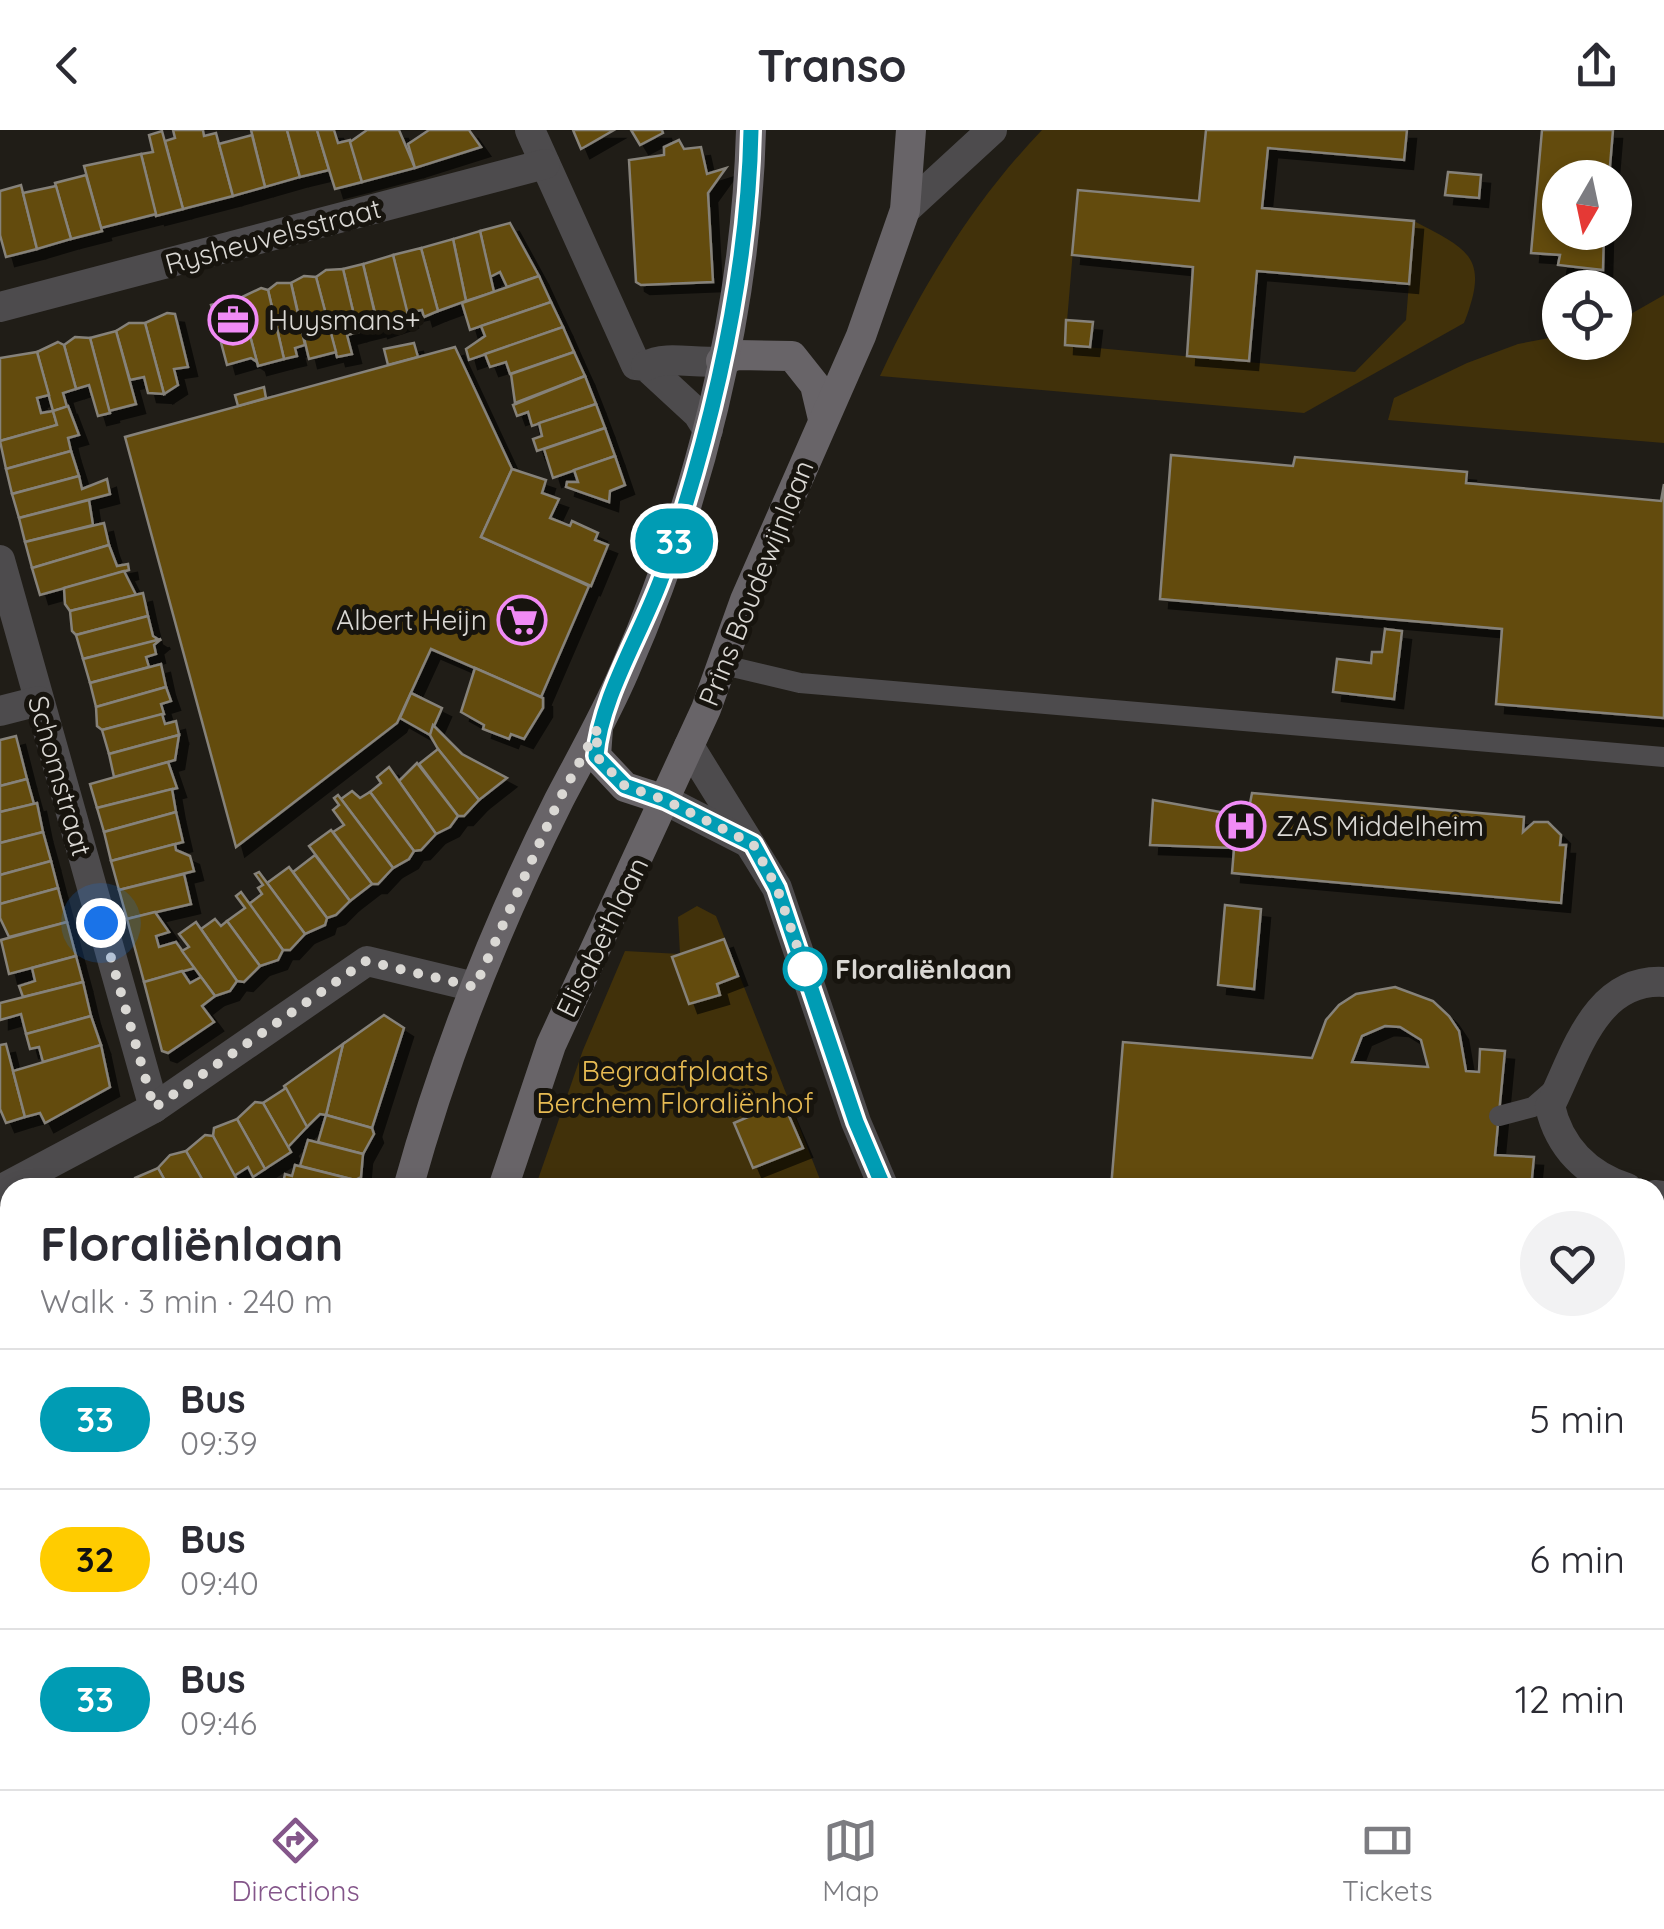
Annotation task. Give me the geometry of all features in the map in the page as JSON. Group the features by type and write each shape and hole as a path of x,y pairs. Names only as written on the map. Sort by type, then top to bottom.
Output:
{"main road":[{"path":"411,1178 430,1109 475,987 558,802 598,728 663,575 688,498 708,430 736,279 751,130"},
{"name":"Prins Boudewijnlaan","path":"690,746 746,600 862,336 906,210 911,130"},
{"path":"721,361 737,356 792,356 816,386 823,419"},
{"path":"598,728 596,756 625,786 665,800"},
{"name":"Elisabethlaan","path":"506,1178 551,1044 593,946 690,746"}],"street":[{"path":"530,130 568,206 636,365 646,366 660,358 698,365 721,361"},
{"path":"906,210 992,130"},
{"name":"Rysheuvelsstraat","path":"0,307 545,164"},
{"path":"646,366 698,414 708,430"},
{"name":"Schomstraat","path":"0,560 154,1108"},
{"path":"0,712 38,701"},
{"path":"690,746 777,888 856,1122 880,1178"},
{"path":"665,800 753,844"},
{"path":"23,1178 154,1108 366,961 475,987"},
{"path":"1602,1178 1576,1159 1555,1127 1550,1106 1583,1030 1603,1005 1627,990 1664,982"}],"lane":[{"path":"724,665 800,683 1664,757"},
{"path":"1499,1116 1533,1106 1562,1082"}],"green space":[{"path":"1042,130 1206,130 1199,201 1078,191 1065,345 1355,372 1406,320 1414,221 1449,240 1469,258 1475,283 1464,323 1304,413 880,376 951,246 993,186"},
{"path":"1664,295 1664,443 1388,420 1394,398 1518,344 1542,339 1542,360 1632,360 1632,313"},
{"name":"Begraafplaats Berchem Floraliënhof","path":"697,906 716,916 819,1178 538,1178 583,1050 625,951 680,954 678,917"}],"building":[{"path":"173,130 203,130 204,136 216,133 233,196 183,209 165,141 175,138"},
{"path":"251,130 287,130 300,177 265,187"},
{"path":"287,130 317,130 329,170 300,177"},
{"path":"317,130 334,130 338,143 350,140 362,182 335,189"},
{"path":"367,130 399,130 415,168 362,182 350,142"},
{"path":"429,130 469,130 481,147 415,168 408,144"},
{"path":"573,130 614,130 581,149"},
{"path":"631,130 662,130 663,133 640,145"},
{"path":"1206,130 1407,130 1404,160 1268,148 1262,208 1414,221 1409,284 1257,271 1249,361 1187,356 1193,267 1072,255 1078,190 1199,201"},
{"path":"1542,130 1613,130 1610,160 1542,160 1542,250 1604,250 1603,270 1558,265 1560,255 1531,253"},
{"path":"162,131 183,209 156,216 141,154 153,152 149,135"},
{"path":"252,135 265,187 233,196 219,144"},
{"path":"679,140 684,149 701,147 707,174 726,168 708,193 713,282 641,285 636,282 629,160 664,155 664,147"},
{"path":"141,154 156,214 101,228 84,166"},
{"path":"1448,172 1481,175 1479,198 1445,195"},
{"path":"86,175 102,231 71,239 55,183"},
{"path":"21,185 37,249 6,257 0,235 0,191"},
{"path":"56,186 71,239 37,249 23,193"},
{"path":"510,223 539,276 507,287 500,272 490,277 480,231"},
{"path":"480,231 494,292 466,301 453,239"},
{"path":"453,239 466,301 438,311 421,248"},
{"path":"421,248 438,311 424,317 422,310 407,313 393,255"},
{"path":"393,255 409,319 379,329 363,264"},
{"path":"363,264 378,327 358,332 343,269"},
{"path":"343,269 358,332 347,335 352,354 337,357 316,277 326,270"},
{"path":"304,276 316,277 336,352 309,359 291,283"},
{"path":"539,276 551,302 470,330 462,303"},
{"path":"277,283 291,283 305,345 295,348 297,356 284,359 268,290"},
{"path":"261,288 268,290 284,359 258,366 240,298"},
{"path":"240,298 257,362 251,358 227,365 211,305"},
{"path":"551,302 563,327 469,360 466,349 485,336 481,326"},
{"path":"167,313 175,314 188,367 174,369 178,385 164,394 145,323"},
{"path":"1066,320 1093,322 1090,347 1065,345"},
{"path":"129,323 145,323 164,394 148,393 144,377 130,380 116,331"},
{"path":"563,327 574,352 510,374 506,362 490,367 485,354"},
{"path":"116,331 136,404 109,411 90,338"},
{"path":"75,337 90,338 110,413 98,416 89,385 76,389 64,345"},
{"path":"58,342 64,345 76,389 63,393 67,407 53,411 37,352"},
{"path":"414,343 418,357 388,365 384,349"},
{"path":"455,347 512,469 481,537 589,586 541,697 431,649 397,723 236,847 125,437"},
{"path":"37,352 49,395 37,398 41,413 53,411 57,425 0,441 0,358"},
{"path":"574,352 585,376 515,403 511,374"},
{"path":"585,376 596,404 532,426 528,412 517,416 513,405"},
{"path":"264,387 266,398 238,406 235,395"},
{"path":"596,404 605,428 537,451 533,439 542,436 539,423"},
{"path":"68,406 79,435 68,438 71,451 6,469 0,441 57,425 53,411"},
{"path":"605,428 615,456 553,478 544,449"},
{"path":"71,451 79,476 12,494 6,469"},
{"path":"1171,455 1293,466 1295,457 1467,472 1466,483 1661,501 1664,484 1664,718 1496,704 1502,629 1160,599"},
{"path":"615,456 625,485 610,491 609,502 566,487 567,482 578,482 574,470"},
{"path":"512,469 546,480 542,493 559,499 550,518 570,526 572,521 598,533 595,540 608,545 591,586 481,537"},
{"path":"79,476 82,489 107,479 110,494 19,518 12,494"},
{"path":"89,500 93,525 25,542 19,518"},
{"path":"104,523 109,545 32,568 25,542"},
{"path":"109,545 117,566 128,564 129,570 40,595 32,568"},
{"path":"124,571 136,595 70,611 65,604 64,588"},
{"path":"143,593 148,616 76,635 72,631 70,611"},
{"path":"148,616 153,636 159,640 83,659 76,635"},
{"path":"1385,629 1402,631 1394,699 1333,692 1337,659 1371,663 1372,652 1382,652"},
{"path":"161,639 154,645 156,654 146,657 149,667 90,683 83,659"},
{"path":"161,664 166,687 96,707 90,683"},
{"path":"475,668 543,698 543,708 524,739 511,734 509,739 483,729 484,725 461,712"},
{"path":"166,687 171,701 161,704 164,714 102,730 97,726 96,707"},
{"path":"411,693 442,708 430,735 400,718"},
{"path":"162,714 165,724 176,721 179,735 109,754 102,730"},
{"path":"433,725 462,754 507,778 479,800 438,749 430,735"},
{"path":"179,735 175,760 114,777 109,754"},
{"path":"16,736 27,779 0,786 0,740"},
{"path":"438,749 479,800 464,816 458,816 419,764"},
{"path":"168,762 177,788 97,808 90,784"},
{"path":"417,763 458,816 450,827 436,834 399,781"},
{"path":"389,767 436,834 421,850 414,851 370,792 381,783 377,777"},
{"path":"27,779 34,804 0,812 0,786"},
{"path":"172,789 176,812 104,832 97,808"},
{"path":"352,791 360,798 370,792 414,851 409,859 393,868 341,799"},
{"path":"1252,793 1524,817 1523,832 1534,822 1548,822 1561,835 1560,845 1566,845 1561,903 1232,873 1237,813 1248,814"},
{"path":"338,795 393,868 378,884 372,884 333,832 344,825 333,810 339,805 334,798"},
{"path":"1153,800 1237,815 1234,848 1150,845"},
{"path":"37,803 43,832 0,843 0,812"},
{"path":"176,812 183,842 111,861 104,832"},
{"path":"331,830 372,884 350,901 309,846"},
{"path":"43,832 51,861 0,875 0,843"},
{"path":"175,844 176,850 190,856 194,871 119,890 111,861"},
{"path":"315,855 350,901 327,918 293,872"},
{"path":"51,861 58,888 0,904 0,875"},
{"path":"289,867 327,918 325,925 305,934 267,883"},
{"path":"259,872 305,934 290,950 283,950 249,904 262,894 258,888 263,885 255,874"},
{"path":"184,874 191,904 127,919 119,890"},
{"path":"58,888 67,922 9,937 0,918 0,904"},
{"path":"241,892 283,950 278,960 260,966 227,921 245,908 236,896"},
{"path":"1225,905 1261,909 1254,989 1218,985"},
{"path":"155,912 169,932 156,936 159,947 176,942 195,968 144,982 127,919"},
{"path":"215,919 221,926 227,921 260,966 244,982 237,981 201,929"},
{"path":"67,922 76,956 9,974 1,940"},
{"path":"196,922 237,981 230,991 215,996 182,951 189,947 179,934"},
{"path":"724,939 738,976 717,984 720,995 689,1004 672,957"},
{"path":"76,956 83,982 23,997 19,986 35,981 32,968"},
{"path":"182,971 190,983 201,977 215,996 202,1006 214,1022 168,1053 162,1051 144,982"},
{"path":"83,982 91,1016 26,1034 21,1014 0,1020 0,1003"},
{"path":"1395,987 1433,1001 1449,1016 1459,1031 1466,1071 1479,1072 1480,1049 1505,1051 1495,1155 1534,1157 1532,1178 1112,1178 1123,1042 1312,1058 1326,1020 1356,994","holes":["1385,1026 1400,1027 1421,1040 1428,1067 1352,1062 1362,1036"]},
{"path":"384,1015 404,1028 372,1128 326,1115 343,1044"},
{"path":"91,1016 101,1045 43,1062 39,1047 30,1049 26,1034"},
{"path":"6,1044 25,1117 6,1123 0,1109 0,1045"},
{"path":"343,1044 326,1115 320,1114 307,1127 284,1086"},
{"path":"101,1045 110,1087 45,1123 40,1113 25,1117 13,1071"},
{"path":"286,1088 307,1127 288,1147 263,1103"},
{"path":"255,1102 263,1103 291,1152 265,1169 237,1119"},
{"path":"783,1102 803,1148 753,1168 734,1123"},
{"path":"326,1115 372,1128 374,1134 363,1154 318,1142"},
{"path":"237,1119 265,1169 253,1177 248,1167 234,1176 213,1136 214,1128"},
{"path":"205,1135 213,1136 236,1178 201,1178 186,1151"},
{"path":"308,1140 363,1154 359,1178 300,1166"},
{"path":"186,1151 201,1178 164,1178 158,1168 170,1155"},
{"path":"295,1165 347,1178 284,1178 285,1174 292,1176"},
{"path":"158,1168 164,1178 135,1178"}],"bus line":[{"name":"33","path":"751,130 733,296 708,430 663,575 598,728 596,756 625,786 665,800 753,844 777,888 856,1122 880,1178"}],"place":[{"name":"Huysmans+","path":"233,320"},
{"name":"Albert Heijn","path":"522,620"},
{"name":"ZAS Middelheim","path":"1241,826"},
{"name":"Floraliënlaan","path":"805,969"}],"route":[{"path":"101,923 154,1108 366,961 475,987 558,802 598,728 596,756 625,786 665,800 753,844 777,888 805,969"}]}
